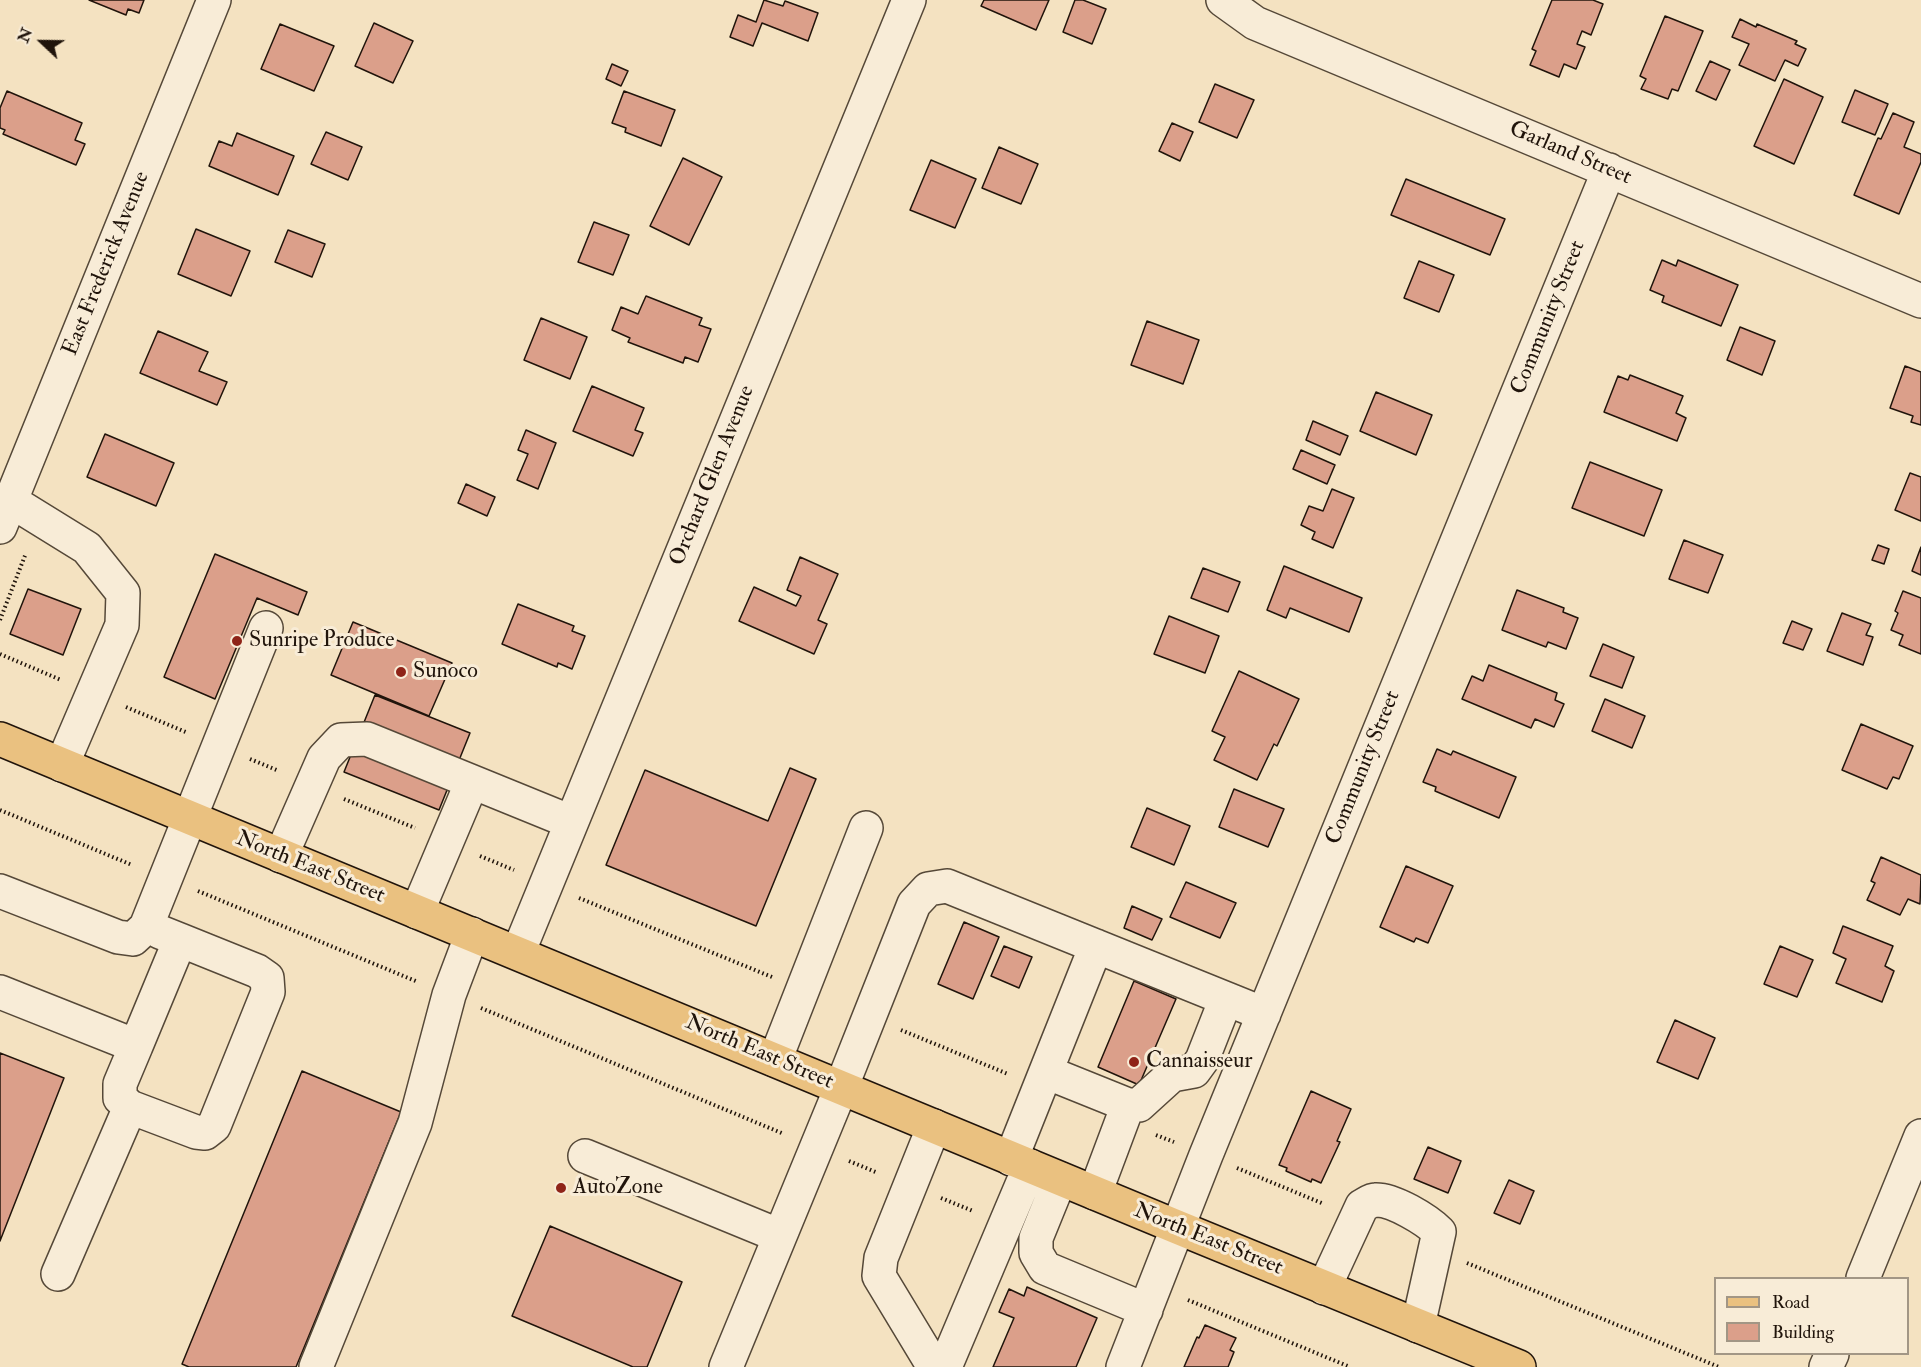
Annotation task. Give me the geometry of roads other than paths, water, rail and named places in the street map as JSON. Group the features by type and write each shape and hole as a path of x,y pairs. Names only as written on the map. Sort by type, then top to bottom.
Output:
{"main road":[{"name":"North East Street","path":"0,739 1095,1194 1519,1367"}],"street":[{"name":"East Frederick Avenue","path":"5,514 214,0"},
{"name":"Orchard Glen Avenue","path":"518,953 909,0"},
{"name":"Garland Street","path":"1223,0 1255,23 1921,301"},
{"name":"Community Street","path":"1123,1367 1263,1014 1609,170"},
{"path":"5,514 40,518 87,548 123,593 122,625 62,765"},
{"path":"0,891 118,938 133,939 146,927 266,628"},
{"path":"281,856 324,758 341,740 367,739 571,822"},
{"path":"417,912 472,782"},
{"path":"775,1060 866,828"},
{"path":"726,1367 914,904 928,889 947,886 1263,1014"},
{"path":"146,927 180,940 257,971 267,978 268,992 214,1126 206,1133 196,1132 130,1107 120,1098 120,1084 180,940"},
{"path":"316,1367 415,1123 449,995 472,934"},
{"path":"945,1367 1006,1225 1046,1072 1096,946"},
{"path":"0,992 136,1046"},
{"path":"1046,1072 1128,1105 1139,1105 1172,1075 1194,1071 1202,1060 1226,999"},
{"path":"1095,1194 1128,1105"},
{"path":"58,1274 130,1107"},
{"path":"934,1126 881,1258 879,1276 934,1367"},
{"path":"1863,1277 1921,1136"},
{"path":"585,1156 780,1236"},
{"path":"1060,1179 1036,1238 1036,1253 1045,1268 1151,1298"},
{"path":"1324,1288 1362,1206 1375,1200 1390,1203 1428,1220 1439,1232 1418,1326"}],"place":[{"name":"Sunripe Produce","path":"237,641"},
{"name":"Sunoco","path":"401,672"},
{"name":"Cannaisseur","path":"1134,1062"},
{"name":"AutoZone","path":"561,1188"}]}
